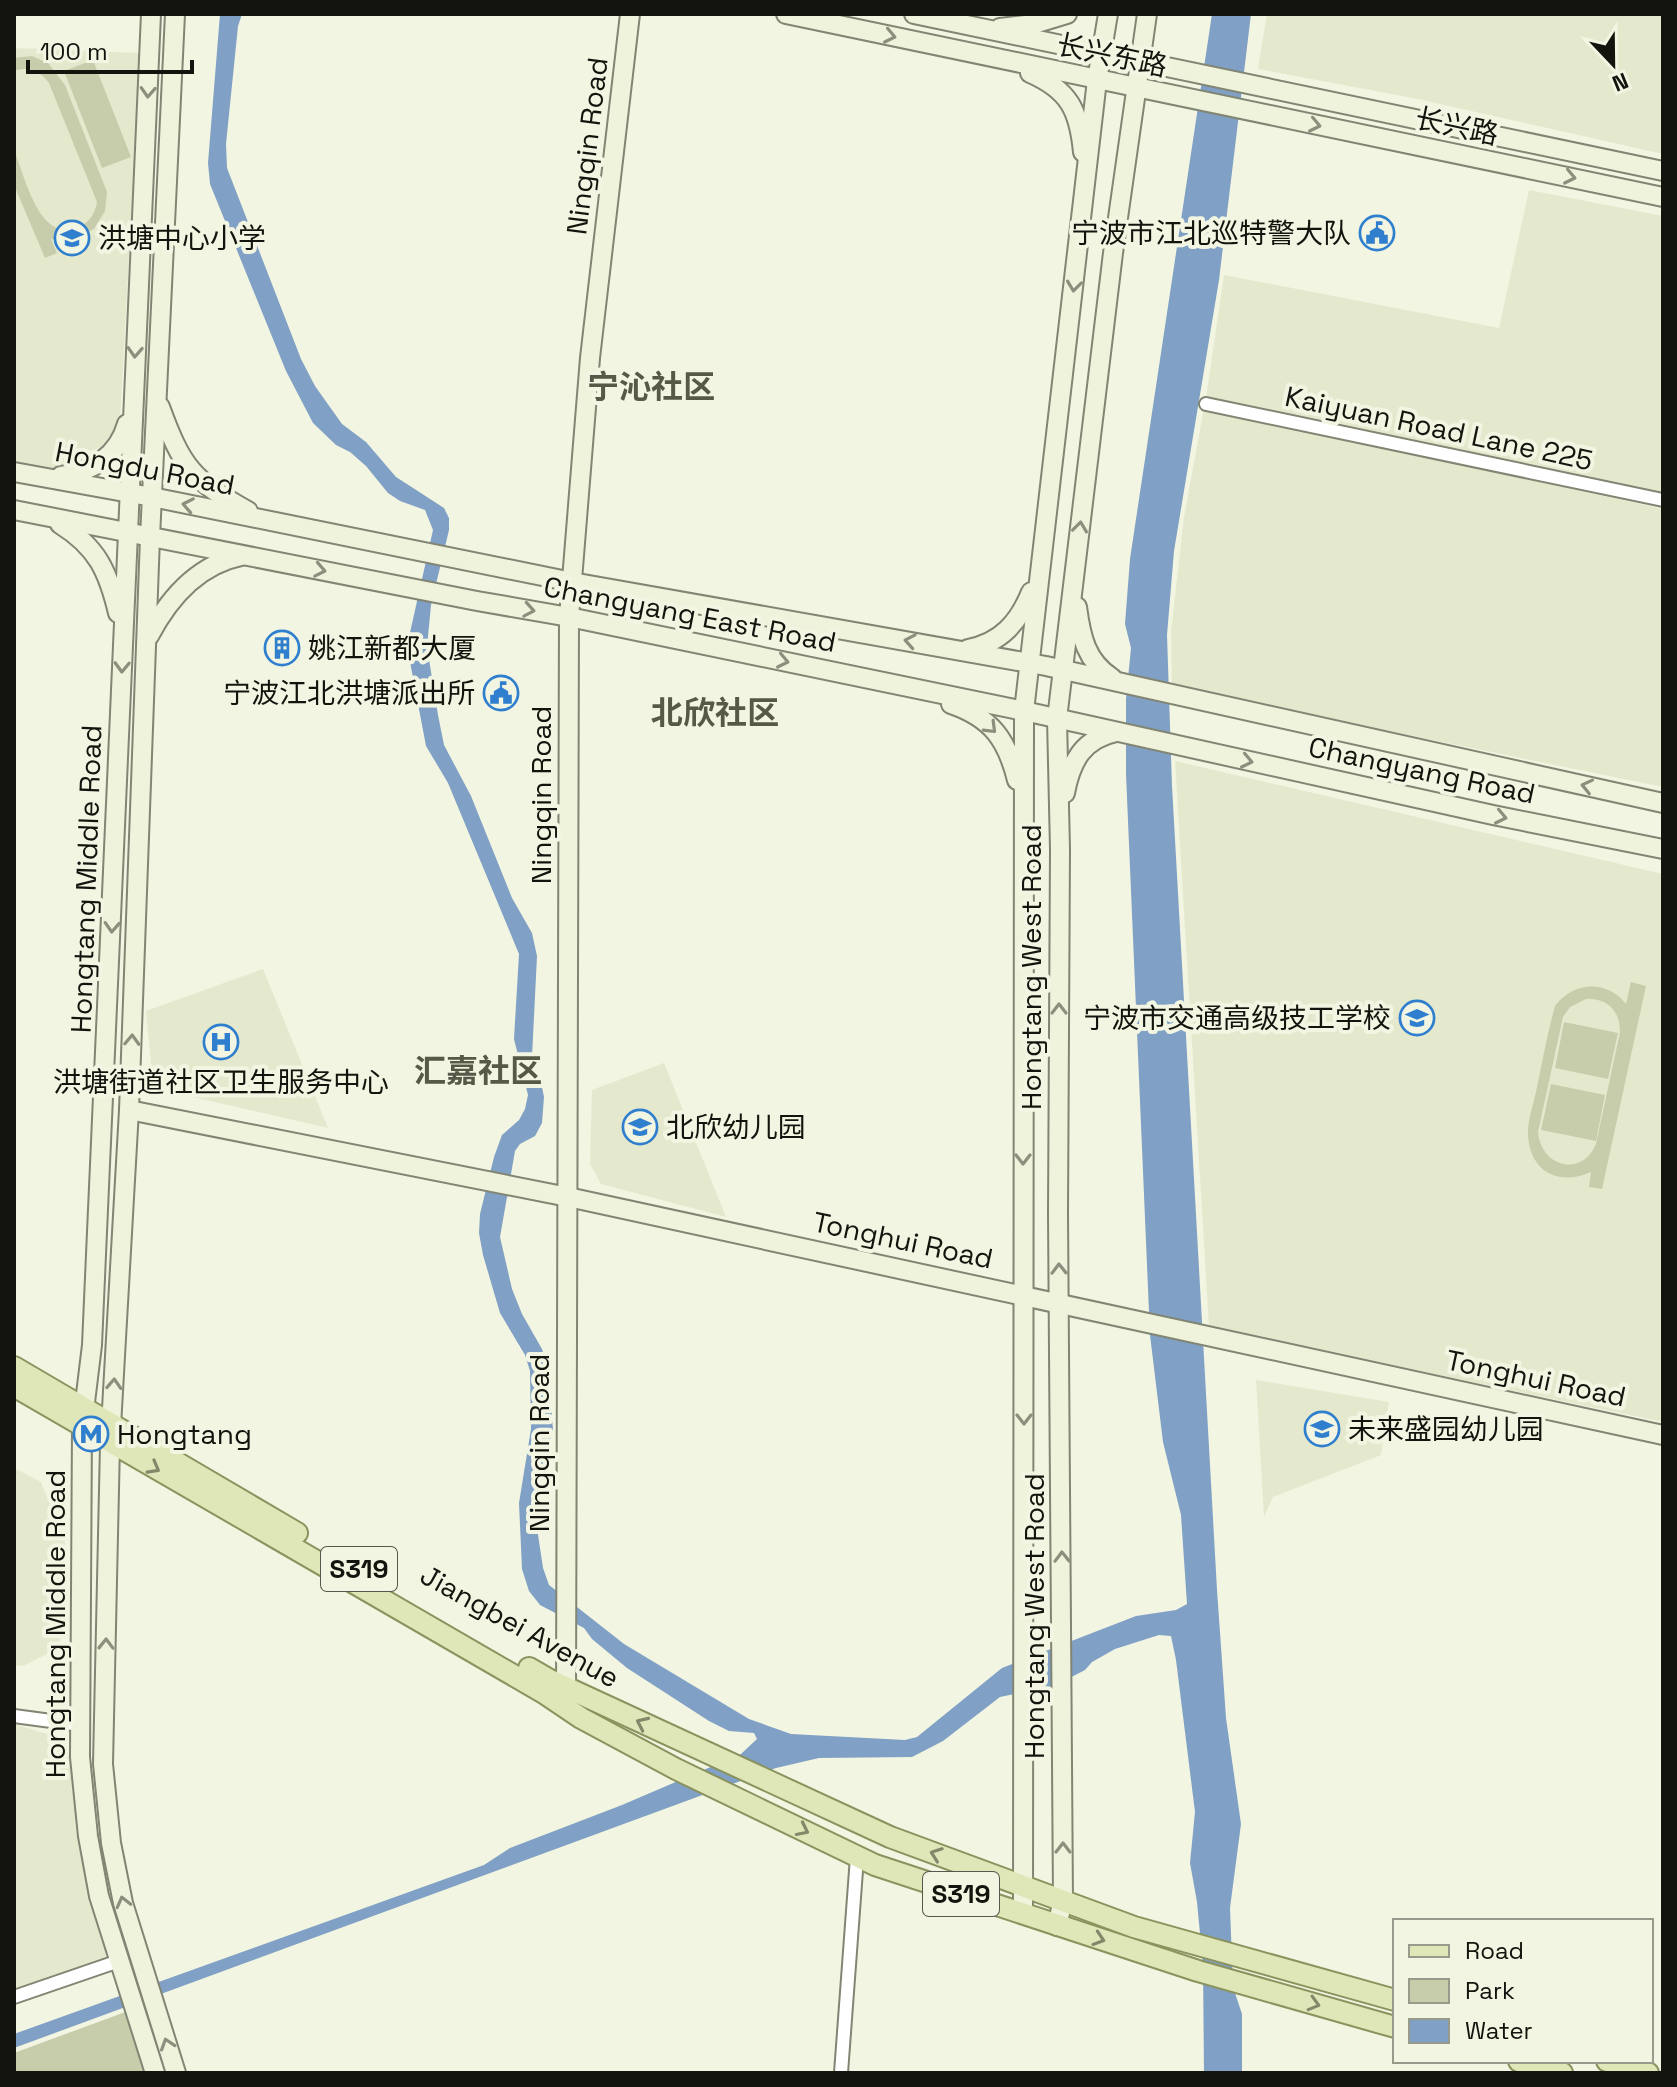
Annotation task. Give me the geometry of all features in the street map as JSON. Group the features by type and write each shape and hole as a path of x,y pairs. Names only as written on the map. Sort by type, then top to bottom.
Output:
{"main road":[{"name":"Hongtang Middle Road","path":"151,14 93,1330 83,1417 80,1757 88,1836 99,1896 155,2073"},
{"name":"Hongtang Middle Road","path":"175,14 150,537 129,1110 111,1434 103,1764 111,1843 120,1888 176,2073"},
{"name":"Ningqin Road","path":"567,1709 569,617 590,358 630,14"},
{"name":"长兴东路","path":"786,14 1239,109"},
{"name":"长兴东路","path":"914,14 1243,84"},
{"path":"987,30 1034,24 1067,14"},
{"name":"Hongtang West Road","path":"1023,1914 1024,711 1097,80 1108,14"},
{"name":"Hongtang West Road","path":"1057,1926 1063,1900 1063,1635 1057,719 1113,253 1147,14"},
{"path":"1003,60 1046,80 1063,92 1075,109 1085,186"},
{"name":"长兴路","path":"1243,84 1663,171"},
{"name":"长兴路","path":"1239,109 1663,197"},
{"path":"157,397 179,456 193,475 211,491 265,520"},
{"path":"41,477 80,472 105,459 118,447 133,398"},
{"name":"Hongdu Road","path":"14,472 265,520"},
{"path":"14,510 243,555"},
{"path":"46,516 79,536 93,550 111,587 123,635"},
{"name":"Changyang East Road","path":"265,520 572,582 1028,662 1121,682"},
{"path":"147,639 160,614 192,578 210,566 243,555"},
{"name":"Changyang East Road","path":"243,555 569,617 1120,733"},
{"path":"961,650 989,644 1017,621 1040,571"},
{"path":"1074,575 1085,647 1099,669 1121,682"},
{"name":"Changyang Road","path":"1121,682 1663,803"},
{"path":"896,685 960,707 992,727 1012,761 1023,825"},
{"path":"1060,827 1073,761 1091,742 1120,733"},
{"name":"Changyang Road","path":"1120,733 1663,849"},
{"name":"Tonghui Road","path":"129,1110 568,1197 1663,1435"},
{"name":"Jiangbei Avenue","path":"14,1367 83,1417 567,1709 676,1769 857,1857"},
{"name":"Jiangbei Avenue","path":"14,1386 83,1417"},
{"name":"Jiangbei Avenue","path":"111,1434 565,1687 890,1837 1024,1886"},
{"name":"S319","path":"857,1857 1198,1971 1393,2026"},
{"name":"S319","path":"1024,1886 1134,1927 1393,1999"},
{"path":"1526,2063 1562,2073"},
{"path":"1605,2073 1616,2065 1648,2073"}],"street":[{"name":"Kaiyuan Road Lane 225","path":"1206,404 1663,500"},
{"path":"14,1716 81,1725"},
{"path":"841,2073 857,1857"},
{"path":"14,1997 119,1961"}],"shaded area":[{"path":"1267,14 1663,14 1663,154 1413,98 1258,69"},
{"name":"洪塘中心小学","path":"14,48 140,53 120,422 102,446 60,469 14,462"},
{"path":"1529,190 1663,216 1663,494 1206,398 1224,275 1499,328"},
{"path":"1204,408 1663,509 1663,787 1172,687 1171,632 1184,517"},
{"path":"1175,761 1663,874 1663,1422 1209,1327"},
{"name":"洪塘街道社区卫生服务中心","path":"263,969 328,1128 158,1089 152,1074 146,1011"},
{"name":"北欣幼儿园","path":"664,1063 726,1217 601,1184 590,1164 592,1090"},
{"name":"未来盛园幼儿园","path":"1256,1380 1389,1402 1381,1455 1273,1497 1264,1517"},
{"path":"14,1468 41,1482 65,1542 59,1648 23,1666 14,1665"},
{"path":"14,1724 51,1735 72,1756 111,1957 14,1990"}],"green space":[{"path":"32,56 48,63 65,85 107,192 105,211 94,229 68,241 51,239 57,253 45,258 14,185 14,150 36,205 54,226 65,230 83,225 91,217 97,202 49,83 34,71 14,71 14,58"},
{"path":"93,60 131,157 102,168 64,71"},
{"path":"1631,982 1646,986 1602,1189 1589,1187 1591,1172 1558,1177 1541,1167 1530,1149 1529,1120 1555,1006 1571,992 1590,987 1610,991 1626,1004","holes":["1586,999 1606,1003 1615,1012 1620,1032 1596,1144 1590,1155 1581,1161 1563,1164 1546,1153 1538,1132 1563,1017 1570,1007"]},
{"path":"1564,1022 1618,1033 1608,1079 1555,1068"},
{"path":"1551,1084 1605,1095 1596,1141 1541,1130"},
{"path":"128,2011 147,2073 14,2073 14,2053"}],"water":[{"path":"220,14 242,14 238,26 226,144 227,168 301,359 315,386 342,424 366,442 396,477 444,508 449,518 449,530 431,605 427,647 444,745 471,796 512,898 532,933 537,956 532,1057 544,1097 542,1123 535,1136 520,1144 515,1151 500,1237 512,1289 542,1349 548,1368 553,1430 542,1471 537,1528 549,1585 624,1644 749,1719 791,1734 905,1740 917,1737 1002,1668 1136,1616 1176,1610 1187,1604 1181,1515 1163,1442 1150,1335 1126,774 1126,699 1131,648 1125,624 1130,559 1212,14 1251,14 1219,280 1174,551 1167,635 1172,786 1217,1590 1226,1718 1241,1824 1230,1908 1233,1987 1242,2014 1242,2073 1204,2073 1203,1965 1190,1863 1195,1812 1176,1660 1171,1636 1159,1635 1115,1649 1054,1686 1000,1697 943,1741 912,1757 819,1758 776,1768 14,2048 14,2034 484,1865 510,1848 741,1754 757,1739 754,1733 729,1731 709,1721 627,1668 592,1639 584,1628 540,1605 529,1591 522,1569 519,1503 531,1429 530,1371 525,1355 500,1313 479,1233 480,1214 494,1157 502,1135 519,1120 528,1095 514,1039 519,954 448,783 426,746 407,646 433,530 425,510 388,493 366,466 336,445 313,423 286,371 210,184 208,163"}],"place":[{"name":"宁波市江北巡特警大队","path":"1377,233"},
{"name":"洪塘中心小学","path":"72,238"},
{"name":"姚江新都大厦","path":"282,648"},
{"name":"宁波江北洪塘派出所","path":"501,693"},
{"name":"宁波市交通高级技工学校","path":"1417,1018"},
{"name":"洪塘街道社区卫生服务中心","path":"221,1042"},
{"name":"北欣幼儿园","path":"640,1127"},
{"name":"未来盛园幼儿园","path":"1322,1429"},
{"name":"Hongtang","path":"91,1434"}],"district":[{"name":"宁沁社区","path":"651,387"},
{"name":"北欣社区","path":"715,713"},
{"name":"汇嘉社区","path":"478,1071"}]}
